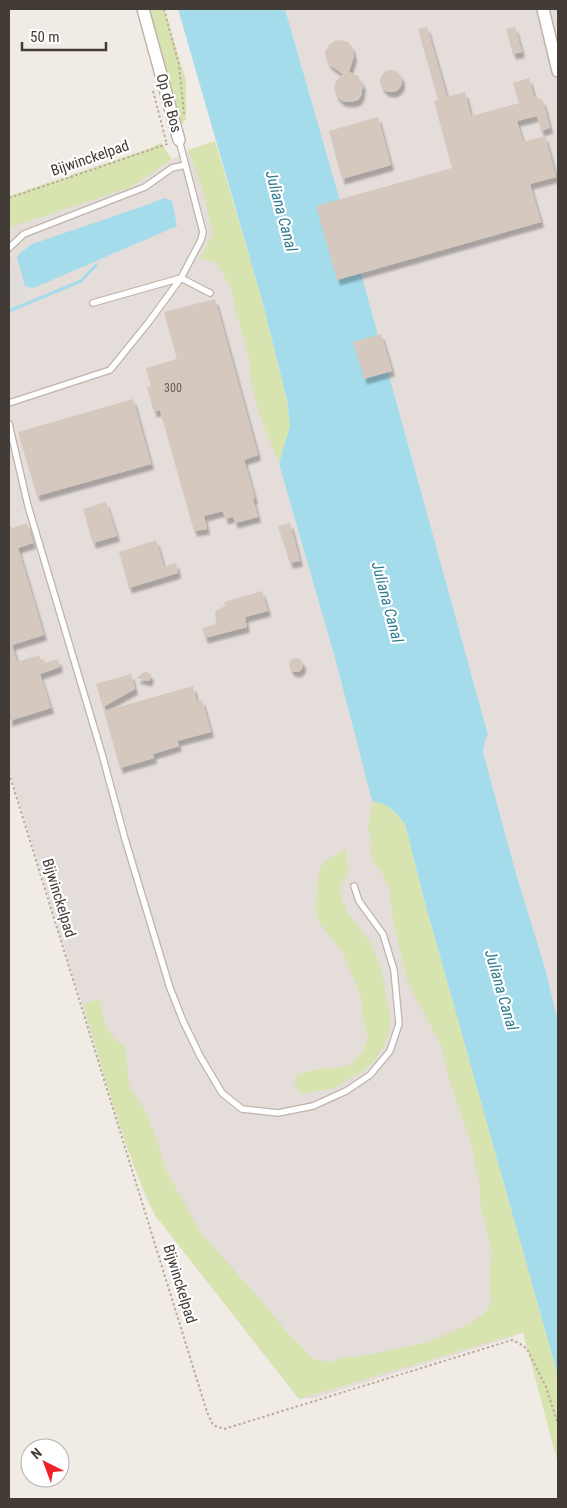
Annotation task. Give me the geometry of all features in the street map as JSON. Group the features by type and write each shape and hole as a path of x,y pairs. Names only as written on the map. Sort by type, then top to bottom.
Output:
{"street":[{"name":"Op de Bos","path":"143,9 178,135"},
{"path":"543,9 558,70"}],"lane":[{"path":"9,403 110,370 181,278 201,240 202,232 178,135"},
{"path":"9,248 24,234 145,187 172,168 185,165"},
{"path":"93,304 181,278 210,293"},
{"path":"9,424 28,506 170,988 200,1056 222,1093 242,1109 278,1113 313,1106 346,1091 370,1075 390,1051 399,1024 394,970 383,934 359,900 354,886"}],"path":[{"path":"164,9 179,65 184,108 184,120 178,135"},
{"name":"Bijwinckelpad","path":"9,198 178,135"},
{"name":"Bijwinckelpad","path":"9,773 207,1412 213,1425 224,1429 512,1340 527,1349 554,1407 558,1424"}],"shaded area":[{"path":"285,9 558,9 558,1021 545,968 515,870 483,752 488,735 362,277"},
{"path":"215,141 262,300 288,436 279,464 335,658 372,801 384,804 405,824 424,899 543,1322 513,1337 315,1398 299,1399 155,1215 146,1197 120,1127 9,769 9,228 60,210 146,175 188,150"},
{"path":"9,252 26,297 9,303"}],"green space":[{"path":"149,9 164,9 186,80 186,119 182,124"},
{"path":"215,141 262,300 287,400 290,426 279,464 259,413 251,381 248,351 236,313 231,289 217,263 200,258 213,234 202,188 188,150"},
{"path":"161,143 172,159 131,187 9,228 9,196"},
{"path":"372,801 384,804 395,812 405,824 424,899 558,1376 558,1464 523,1332 299,1399 155,1215 124,1138 83,1005 99,998 104,1019 110,1032 119,1043 125,1046 129,1086 146,1112 165,1168 201,1233 286,1331 313,1359 332,1362 341,1358 361,1356 426,1343 471,1323 487,1311 491,1301 489,1281 492,1250 481,1209 479,1178 475,1168 473,1148 449,1079 442,1048 407,980 393,918 390,891 370,852 372,841 368,830"},
{"path":"345,849 349,871 340,887 341,895 347,912 370,942 381,967 391,1023 382,1049 374,1061 363,1071 334,1088 302,1094 297,1089 294,1081 298,1074 320,1069 344,1067 362,1053 368,1039 363,1019 361,997 343,952 320,924 316,911 320,868 325,861"}],"water":[{"name":"Juliana Canal","path":"178,9 285,9 362,277 488,735 483,752 515,870 545,968 558,1021 558,1376 424,899 405,824 395,812 384,804 372,801 335,658 279,464 290,426 287,400 262,300"},
{"path":"165,198 172,201 177,226 36,287 25,286 17,258 20,253 32,244"}],"building":[{"path":"427,27 447,97 465,92 471,116 519,103 513,83 529,78 534,96 543,101 550,128 541,131 537,116 517,121 523,142 545,136 556,177 530,184 541,222 337,280 316,206 452,168 434,101 438,100 418,29"},
{"path":"515,27 522,52 513,54 506,29"},
{"path":"334,41 348,42 352,47 354,56 349,72 358,76 363,85 361,96 358,100 351,102 342,101 336,95 334,88 336,81 343,74 330,65 326,59 325,52 329,45"},
{"path":"391,70 399,73 402,81 399,89 391,92 383,89 380,81 383,73"},
{"path":"378,117 391,165 342,179 329,131"},
{"path":"215,299 258,455 244,460 255,498 253,499 258,517 235,523 233,517 225,519 223,511 204,516 207,529 194,531 160,410 154,412 147,387 151,386 146,368 177,359 164,312"},
{"path":"381,334 392,371 364,379 353,342"},
{"path":"133,399 151,464 37,496 18,432"},
{"path":"106,502 117,536 93,543 83,509"},
{"path":"27,523 33,543 18,548 44,635 12,645 17,662 39,655 41,660 44,659 45,663 58,659 60,667 40,674 51,708 9,721 9,526 12,528"},
{"path":"290,523 300,561 290,563 278,526"},
{"path":"156,540 164,567 176,563 178,573 129,588 119,552"},
{"path":"262,591 268,611 245,617 247,627 205,638 202,628 216,624 215,611 225,606 224,602"},
{"path":"296,658 301,660 303,665 301,670 296,672 291,670 289,665 291,660"},
{"path":"146,671 151,675 149,681 136,678"},
{"path":"131,674 135,689 103,707 96,684"},
{"path":"193,686 197,702 202,700 211,732 177,741 179,746 153,754 154,758 120,768 104,711"}],"waterway":[{"path":"9,311 81,281 96,265"}]}
